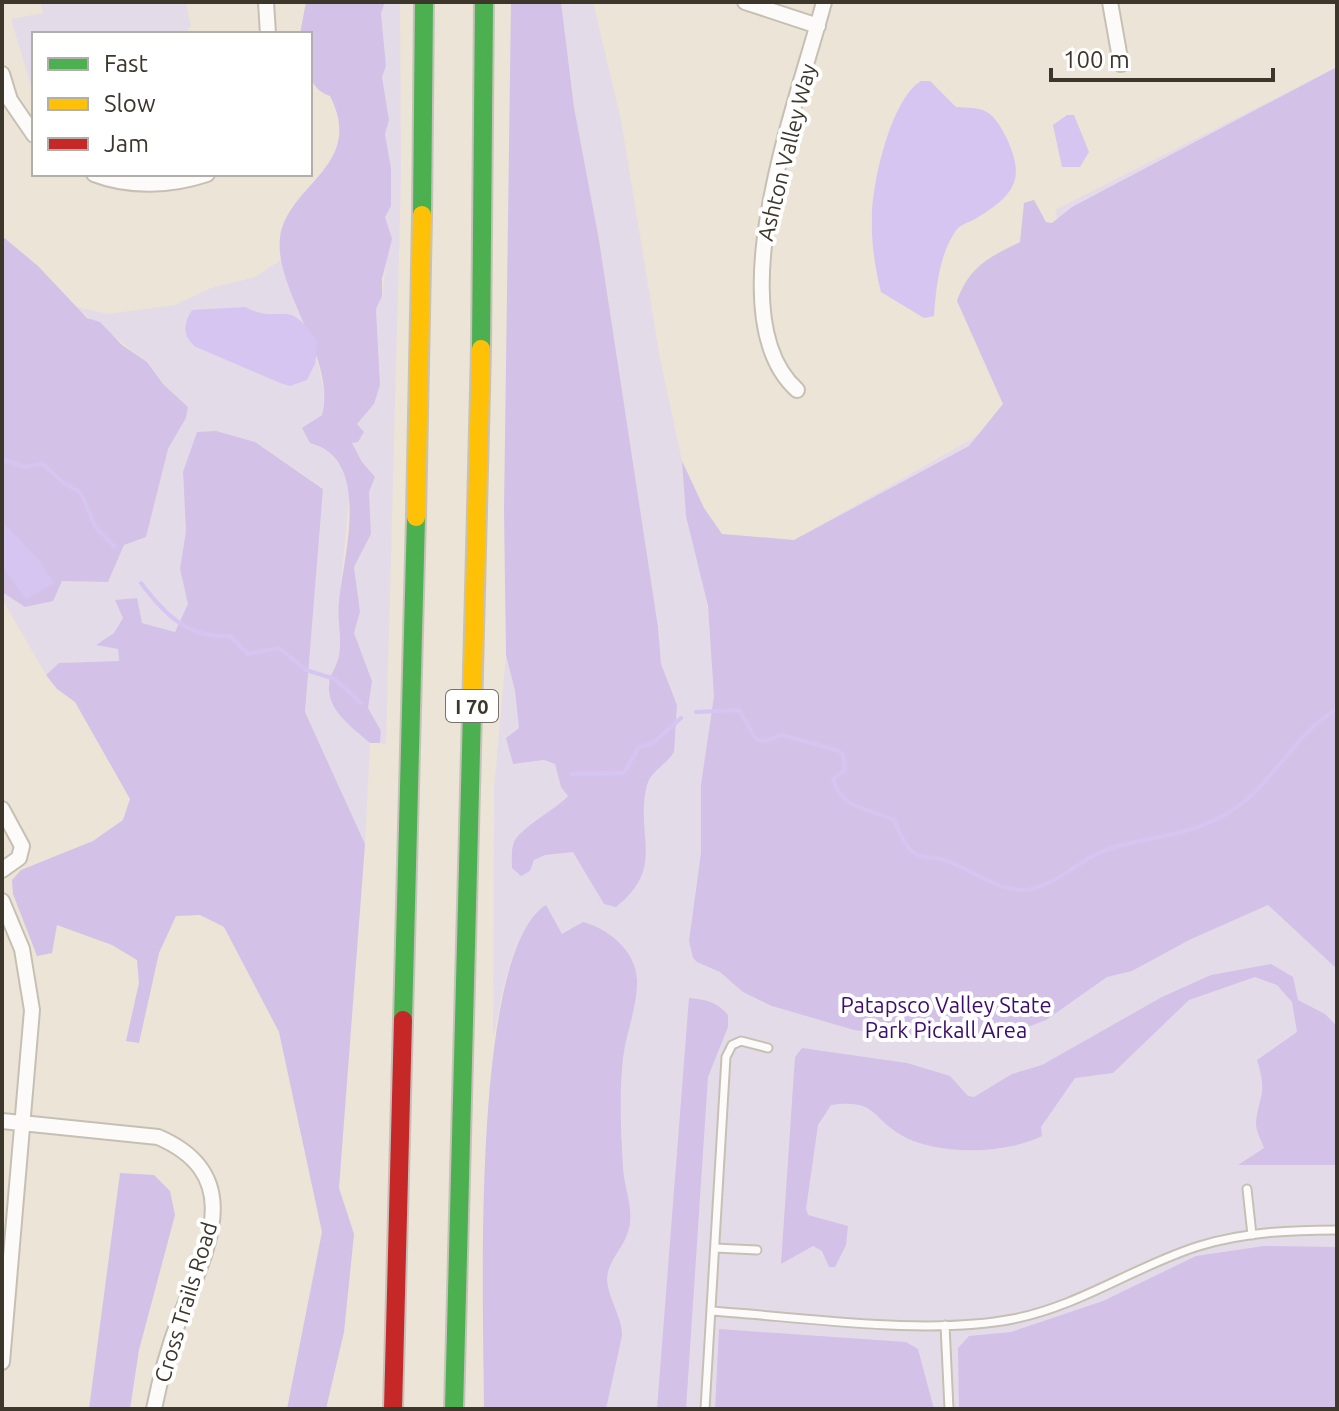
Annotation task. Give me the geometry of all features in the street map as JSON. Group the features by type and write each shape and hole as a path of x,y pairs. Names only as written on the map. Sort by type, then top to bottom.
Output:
{"highway":[{"path":"393,1409 421,307 424,2"},
{"name":"I 70","path":"454,1409 482,306 484,2"}],"street":[{"path":"266,2 268,32"},
{"path":"745,2 764,11 818,26"},
{"name":"Ashton Valley Way","path":"797,390 785,380 771,354 764,317 761,266 773,191 824,2"},
{"path":"1110,2 1121,64"},
{"path":"2,74 10,100 32,132"},
{"path":"104,176 145,184 169,183 199,176"},
{"path":"2,809 22,846 19,858 2,870"},
{"path":"2,901 15,928 29,978 32,1045 2,1362"},
{"name":"Cross Trails Road","path":"2,1121 158,1137 190,1154 209,1181 214,1202 210,1239 169,1346 154,1409"}],"lane":[{"path":"705,1409 726,1057 732,1045 741,1041 768,1048"},
{"path":"1247,1189 1252,1235"},
{"path":"711,1311 945,1325 1012,1319 1042,1312 1199,1246 1252,1235 1337,1230"},
{"path":"715,1248 757,1250"},
{"path":"945,1325 949,1409"}],"green space":[{"path":"186,2 191,27 188,32 32,32 32,89 11,19 43,13 41,3"},
{"path":"306,2 385,2 381,13 386,66 382,77 389,120 385,134 391,168 391,206 385,217 392,239 382,279 382,296 376,309 380,385 374,404 357,424 364,432 358,442 352,443 375,477 369,492 371,534 354,567 360,612 354,633 372,681 368,708 381,731 380,743 370,743 349,725 337,711 329,694 329,682 340,649 339,608 350,510 348,487 341,468 329,452 310,443 302,428 322,415 324,393 314,348 286,280 280,238 286,219 296,203 332,157 338,140 338,120 330,96 321,92 312,81 312,32 300,32"},
{"path":"385,2 400,2 401,178 386,745 380,743 381,731 368,708 372,681 354,633 360,612 354,567 371,534 369,492 375,477 362,462 352,442 358,442 364,432 357,424 374,404 379,364 376,309 382,296 388,245 385,217 391,206 391,168 385,133 389,120 382,77 386,66 381,12"},
{"path":"511,2 561,2 574,107 599,240 661,664 677,705 674,752 647,785 644,803 646,849 641,878 616,907 604,904 573,852 545,855 534,860 530,871 521,876 512,868 514,842 530,825 568,796 561,787 555,764 544,760 513,764 506,738 519,728 515,691 506,655 504,511"},
{"name":"Patapsco Valley State Park Pickall Area","path":"561,2 593,2 621,120 660,358 682,461 686,516 697,550 709,616 709,589 1096,368 1055,210 1337,67 1337,1409 528,1409 532,918 511,961 493,1039 494,788 506,655 515,691 519,728 506,738 513,764 544,760 555,764 561,787 568,796 551,813 520,834 520,876 530,870 534,860 653,758 675,733 677,705 661,664 599,240 574,107"},
{"path":"1337,67 1337,969 1268,905 1189,940 1132,971 1107,977 1046,1020 1012,1033 912,1037 854,1030 772,1006 743,992 720,972 697,962 689,941 701,853 701,785 714,696 708,606 686,516 682,461 704,508 722,534 794,540 969,446 1003,404 957,301 981,264 1020,242 1024,203 1034,200 1046,222 1052,223 1072,207"},
{"path":"2,236 38,266 87,318 100,322 122,345 147,362 163,384 188,407 186,418 168,449 146,537 124,545 108,582 62,581 53,601 25,607 2,592"},
{"path":"281,260 311,338 322,381 322,415 311,422 325,446 340,460 350,488 339,606 340,654 328,685 370,743 365,844 305,712 323,488 255,442 183,472 186,531 180,569 188,604 175,632 142,623 115,600 123,618 114,633 97,645 118,649 119,661 60,663 46,675 2,599 2,592 25,607 62,581 108,582 124,544 146,537 168,449 186,418 188,407 163,384 147,362 74,306 107,314 175,305 211,288 255,277"},
{"path":"216,431 255,442 323,489 305,712 365,844 339,1188 354,1234 344,1332 326,1409 287,1409 322,1232 279,1032 224,927 200,915 176,916 159,953 139,1043 126,1041 139,983 137,960 112,945 57,925 52,953 37,956 13,894 12,880 21,870 93,841 123,820 130,799 75,702 57,689 46,675 59,663 119,661 118,649 96,645 114,633 123,618 115,600 137,598 142,623 175,632 188,604 180,569 186,531 183,472 197,432"},
{"path":"546,905 562,934 583,922 611,936 632,960 637,980 623,1058 621,1099 623,1168 630,1221 607,1280 622,1336 606,1409 484,1409 483,1221 493,1061 504,991 521,937"},
{"path":"1271,964 1293,977 1298,1000 1325,1014 1337,1026 1337,1165 1238,1165 1264,1148 1256,1126 1262,1088 1257,1060 1297,1032 1292,1002 1277,985 1255,977 1189,1000 1113,1073 1075,1078 1041,1127 1042,1136 1027,1142 991,1149 933,1147 901,1135 865,1107 831,1105 818,1125 806,1209 808,1215 848,1226 846,1245 835,1267 829,1267 822,1251 813,1246 781,1264 795,1057 802,1048 907,1063 950,1076 968,1096 974,1097 1012,1074 1042,1065 1162,997 1211,975"},
{"path":"689,998 715,1004 728,1015 728,1027 708,1077 686,1409 657,1409"},
{"path":"120,1173 154,1175 170,1191 175,1215 139,1350 130,1409 89,1409"},
{"path":"1264,1246 1337,1247 1337,1409 959,1409 958,1348 969,1336 1011,1332 1103,1301 1196,1256"},
{"path":"719,1329 906,1342 918,1349 934,1409 715,1409"}],"shaded area":[{"path":"921,81 930,81 956,107 980,109 995,119 1012,150 1016,175 1000,202 955,232 942,262 934,316 924,318 881,292 872,226 875,184 885,143 901,105"},
{"path":"1067,115 1074,115 1089,152 1080,167 1062,167 1053,125"},
{"path":"245,307 268,314 291,315 307,328 318,343 315,364 307,380 290,386 280,383 196,347 188,339 186,325 192,310"},
{"path":"2,521 38,559 54,583 26,599 2,566"}],"waterway":[{"path":"2,459 25,467 43,464 61,481 81,493 95,526 115,547"},
{"path":"141,583 159,605 190,629 215,636 230,636 248,654 279,648 306,670 335,679 361,703"},
{"path":"696,712 739,710 756,739 766,741 781,735 837,750 843,755 845,770 833,779 837,789 858,807 894,820 909,849 920,856 952,863 997,885 1020,890 1044,885 1105,850 1185,831 1223,816 1255,792 1307,733 1337,709"},
{"path":"571,774 624,773 639,747 653,743 681,718"}],"traffic: fast":[{"path":"422,215 424,2"},
{"path":"481,349 484,2"},
{"path":"403,1020 416,517"},
{"path":"454,1409 472,712"}],"traffic: slow":[{"path":"416,517 422,215"},
{"path":"472,712 481,349"}],"traffic: jam":[{"path":"393,1409 403,1020"}]}
